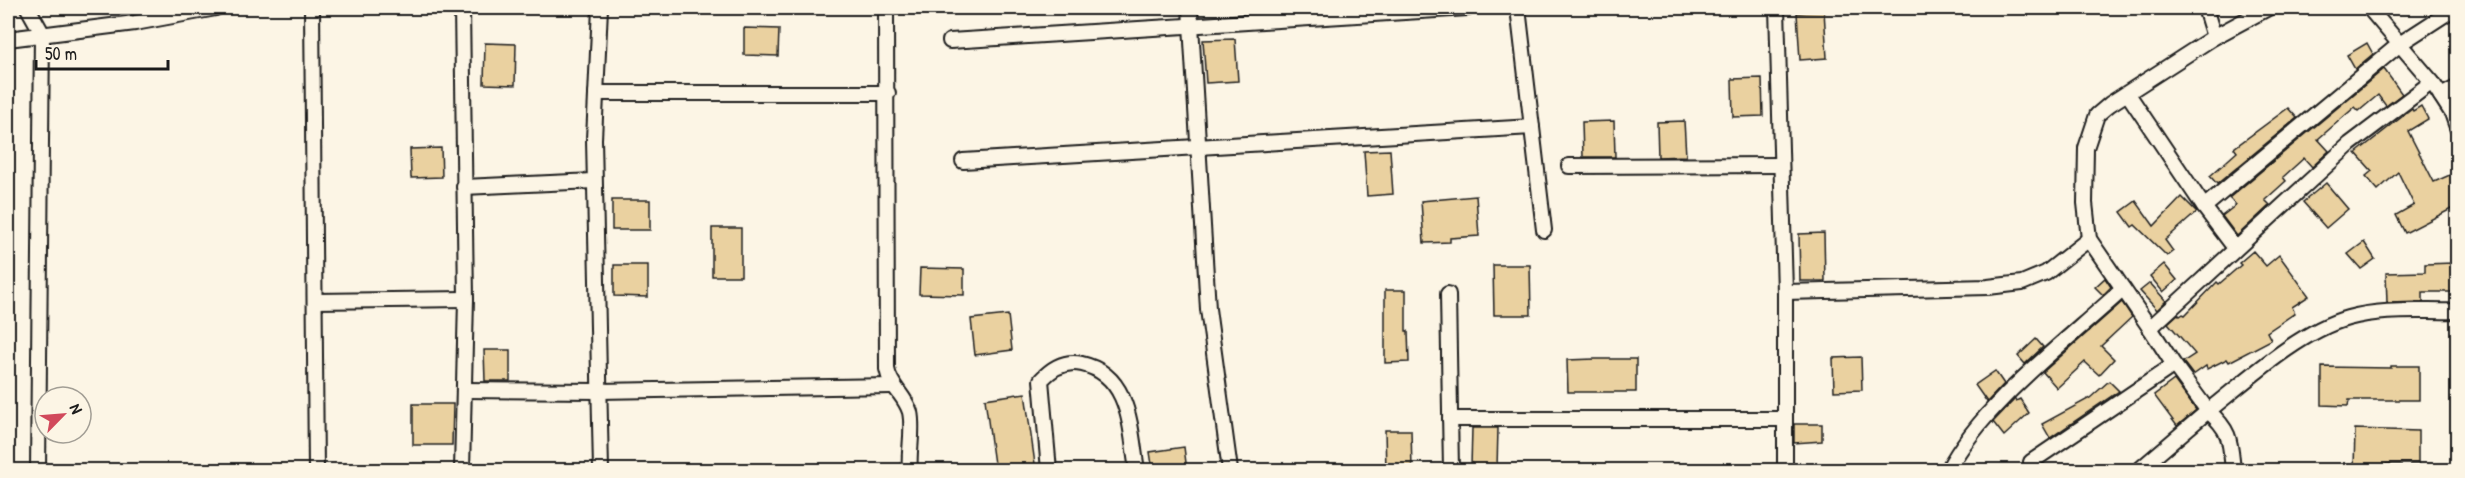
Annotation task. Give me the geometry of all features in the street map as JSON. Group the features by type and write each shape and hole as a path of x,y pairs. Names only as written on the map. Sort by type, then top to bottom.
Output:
{"street":[{"path":"28,8 42,33 38,471"},
{"path":"8,39 135,23 216,8"},
{"path":"312,8 316,471"},
{"path":"462,8 466,299 462,471"},
{"path":"600,8 594,181 601,471"},
{"path":"886,8 887,369 892,386 907,404 910,413 910,471"},
{"path":"1190,8 1208,309 1230,471"},
{"path":"950,41 1468,8"},
{"path":"1518,8 1544,230"},
{"path":"1777,8 1785,292 1785,471"},
{"path":"2205,8 2214,37"},
{"path":"2233,471 2230,438 2226,428 2208,411 2174,365 2089,239 2085,203 2086,148 2097,115 2110,104 2214,37 2268,8"},
{"path":"2369,8 2432,82 2452,114 2457,130"},
{"path":"2204,207 2401,43 2455,8"},
{"path":"2150,328 2350,144 2432,82"},
{"path":"2441,96 2457,87"},
{"path":"596,93 888,93"},
{"path":"2128,94 2204,207 2235,248"},
{"path":"963,161 1532,127"},
{"path":"1569,166 1781,165"},
{"path":"464,187 594,181"},
{"path":"1785,292 1988,287 2022,283 2046,273 2089,239"},
{"path":"1948,471 1977,426 2016,386 2123,289"},
{"path":"1448,294 1451,471"},
{"path":"316,301 466,299"},
{"path":"2139,471 2208,411 2319,329 2348,318 2371,314 2457,311"},
{"path":"1049,471 1041,380 1047,373 1061,365 1074,362 1093,367 1109,376 1121,393 1137,471"},
{"path":"2031,462 2174,365"},
{"path":"464,390 599,391 892,386"},
{"path":"1450,419 1785,419"}],"building":[{"path":"1824,11 1827,58 1800,60 1797,13"},
{"path":"744,28 779,29 778,56 744,55"},
{"path":"1235,39 1238,81 1206,83 1203,40"},
{"path":"485,43 516,44 515,85 484,84"},
{"path":"2367,43 2373,54 2355,69 2347,55"},
{"path":"2384,69 2402,94 2386,106 2378,95 2359,111 2355,107 2318,139 2329,151 2312,167 2304,158 2283,177 2286,181 2265,200 2270,205 2237,236 2222,216 2236,205 2229,198"},
{"path":"1762,78 1763,116 1733,117 1732,79"},
{"path":"2421,106 2428,119 2408,131 2434,182 2452,174 2457,186 2457,206 2405,233 2396,215 2414,205 2398,172 2378,190 2366,176 2372,171 2356,153 2412,109 2413,111"},
{"path":"2288,108 2297,118 2217,184 2210,176 2237,152 2234,148"},
{"path":"1614,121 1615,157 1583,157 1582,122"},
{"path":"1684,121 1686,156 1658,157 1657,122"},
{"path":"441,148 442,177 411,178 410,149"},
{"path":"1390,150 1393,194 1367,196 1364,151"},
{"path":"2326,183 2348,209 2326,228 2303,202"},
{"path":"1476,196 1479,236 1450,238 1450,242 1424,243 1421,201"},
{"path":"2182,197 2197,212 2165,240 2173,251 2167,256 2135,225 2132,227 2121,212 2136,201 2154,226"},
{"path":"612,200 650,200 650,230 612,230"},
{"path":"712,228 741,228 741,276 712,276"},
{"path":"1824,233 1825,281 1800,281 1799,234"},
{"path":"2364,242 2375,259 2361,269 2348,254"},
{"path":"2253,251 2266,266 2279,255 2309,296 2292,307 2295,313 2267,332 2271,340 2229,362 2227,359 2207,369 2206,366 2193,375 2183,362 2195,354 2168,323 2178,314 2185,315 2217,282 2219,284"},
{"path":"2453,263 2454,292 2423,292 2423,302 2387,303 2386,273 2425,272 2425,264"},
{"path":"2164,264 2177,280 2163,292 2150,276"},
{"path":"614,265 648,265 648,297 614,296"},
{"path":"1493,265 1530,265 1531,315 1494,315"},
{"path":"920,268 964,269 964,295 919,294"},
{"path":"2105,278 2111,287 2103,295 2095,287"},
{"path":"2150,283 2166,301 2157,310 2140,291"},
{"path":"1385,290 1406,290 1409,362 1385,363"},
{"path":"2122,302 2132,317 2101,346 2114,359 2099,375 2085,362 2057,388 2043,372"},
{"path":"1008,315 1012,350 975,355 971,319"},
{"path":"2036,339 2043,347 2025,364 2018,356"},
{"path":"484,350 510,350 510,381 485,381"},
{"path":"1861,357 1862,390 1834,391 1833,358"},
{"path":"1636,359 1636,392 1568,392 1567,360"},
{"path":"2391,366 2419,366 2419,400 2349,400 2348,406 2322,405 2322,367 2391,368"},
{"path":"1995,371 2004,384 1987,402 1975,385"},
{"path":"2174,380 2196,410 2177,426 2154,395"},
{"path":"2109,381 2119,391 2050,438 2042,424 2090,398"},
{"path":"1025,393 1036,471 995,471 985,399"},
{"path":"2015,399 2016,401 2020,399 2029,413 2004,436 1993,422"},
{"path":"413,404 453,404 452,445 413,445"},
{"path":"1794,424 1822,424 1822,441 1794,443"},
{"path":"1472,428 1498,428 1497,468 1471,467"},
{"path":"2355,429 2418,431 2418,464 2386,464 2386,470 2354,469"},
{"path":"1385,430 1411,430 1412,471 1386,471"},
{"path":"1184,447 1187,471 1153,471 1150,452"}]}
